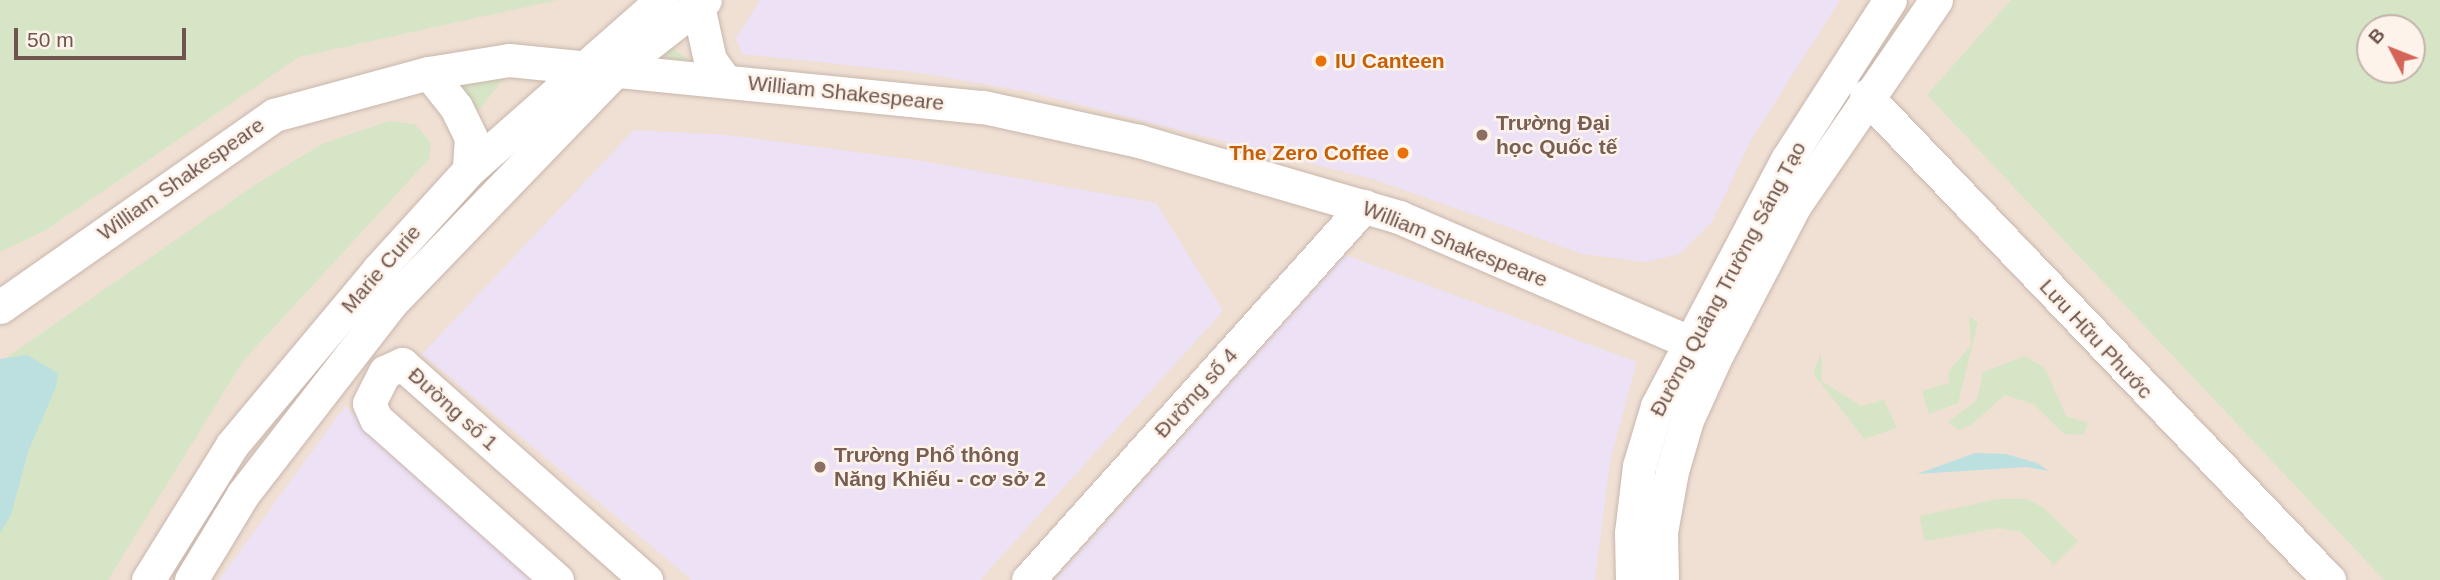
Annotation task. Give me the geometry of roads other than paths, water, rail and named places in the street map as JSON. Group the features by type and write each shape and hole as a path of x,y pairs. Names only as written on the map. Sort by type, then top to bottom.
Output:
{"street":[{"name":"Marie Curie","path":"191,580 243,494 331,376 662,0"},
{"name":"Đường Quảng Trường Sáng Tạo","path":"1662,580 1661,532 1672,471 1703,349 1788,158 1890,0"},
{"name":"Đường Quảng Trường Sáng Tạo","path":"1632,580 1631,533 1639,466 1657,406 1703,349 1866,96 1936,0"},
{"name":"Marie Curie","path":"148,580 232,445 379,269 469,170 602,66 701,3"},
{"path":"701,3 710,60 725,81"},
{"name":"William Shakespeare","path":"0,307 274,115 429,73 509,61 602,66 997,109 1139,141 1364,206 1451,237 1703,349"},
{"path":"429,73 456,107 471,138 469,170"},
{"name":"Lưu Hữu Phước","path":"1866,96 2329,580"},
{"name":"Đường số 4","path":"1028,580 1364,206"},
{"name":"Đường số 1","path":"557,580 376,419 369,403 385,372 402,364 646,580"}],"water":[{"path":"27,355 58,373 56,387 28,452 11,515 0,533 0,359"},
{"path":"1975,453 2006,454 2037,463 2049,471 2026,467 1917,474"}],"place":[{"name":"IU Canteen","path":"1321,61"},
{"name":"Trường Đại học Quốc tế","path":"1482,135"},
{"name":"The Zero Coffee","path":"1403,153"},
{"name":"Trường Phổ thông Năng Khiếu - cơ sở 2","path":"820,467"}]}
